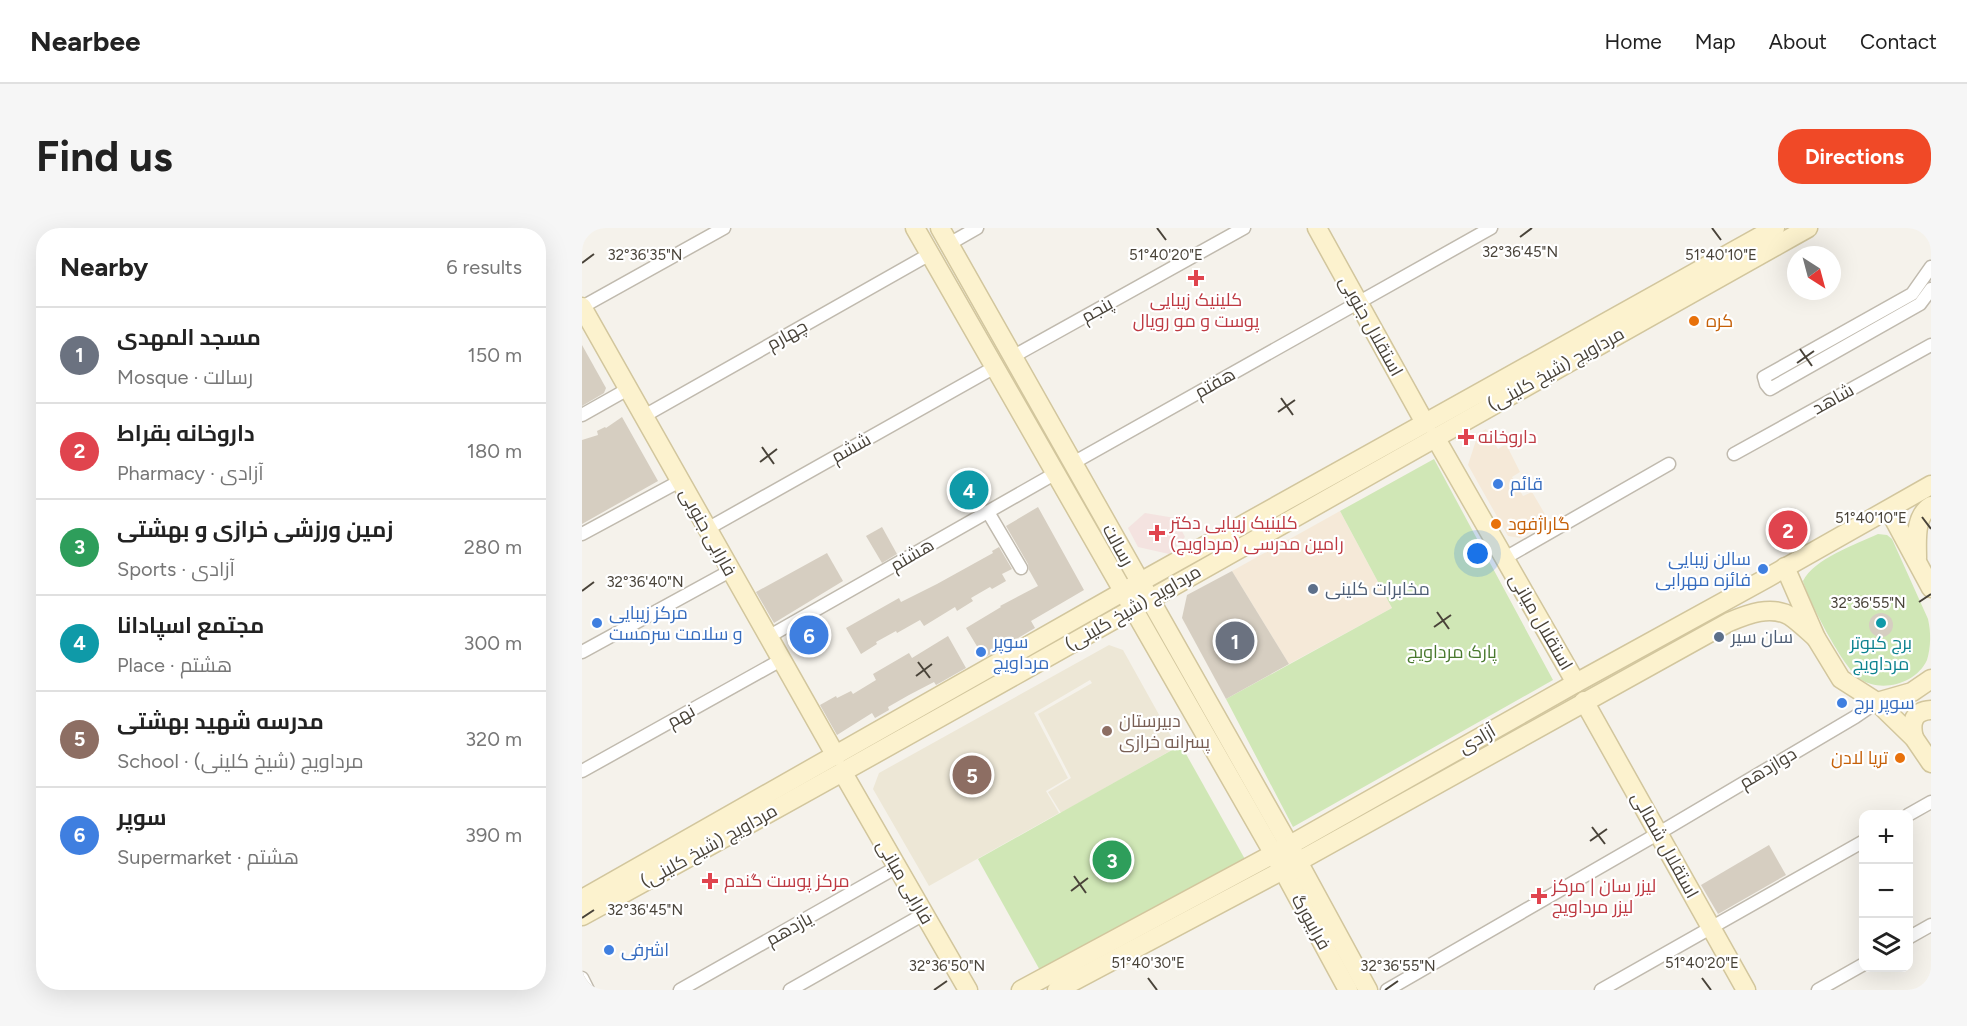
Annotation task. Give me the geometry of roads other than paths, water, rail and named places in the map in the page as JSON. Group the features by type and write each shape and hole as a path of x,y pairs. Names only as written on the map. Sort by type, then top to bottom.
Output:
{"main road":[{"name":"رسالت","path":"915,228 1128,600 1268,825"},
{"name":"استقلال جنوبی","path":"1317,228 1430,430"},
{"name":"مرداویج (شیخ کلینی)","path":"582,916 839,764 1430,430 1775,228"},
{"name":"مرداویج (شیخ کلینی)","path":"1430,430 1808,228"},
{"name":"رسالت","path":"944,236 1144,591 1281,849"},
{"name":"فارابی جنوبی","path":"582,307 839,764"},
{"name":"استقلال میانی","path":"1430,430 1576,683"},
{"name":"آزادی","path":"1021,990 1315,831 1931,485"},
{"path":"1917,560 1917,530 1924,510 1931,506"},
{"path":"1889,510 1931,588"},
{"path":"1785,567 1816,638 1841,679 1877,702 1914,738 1931,763"},
{"name":"آزادی","path":"1057,990 1290,866 1729,622 1750,613 1773,611 1789,616 1816,638"},
{"path":"1877,702 1912,692 1931,679"},
{"name":"استقلال شمالی","path":"1584,701 1746,990"},
{"path":"1914,738 1911,725 1915,716 1923,710 1931,710"},
{"name":"مرداویج (شیخ کلینی)","path":"582,899 839,764"},
{"name":"فارابی میانی","path":"839,764 968,990"},
{"path":"1249,866 1268,825 1297,832 1315,831"},
{"path":"1310,883 1310,873 1315,860 1327,845"},
{"name":"فرایبورگ","path":"1281,849 1290,866 1301,903 1348,990"},
{"name":"فرایبورگ","path":"1290,866 1310,883 1368,990"},
{"path":"1262,881 1301,903"}],"street":[{"path":"582,307 724,228"},
{"path":"944,236 977,228"},
{"name":"پنجم","path":"1012,357 1244,228"},
{"path":"1358,303 1491,228"},
{"name":"چهارم","path":"644,416 930,255"},
{"path":"1931,267 1912,294 1764,377 1766,384 1770,388 1920,304 1931,289"},
{"name":"هفتم","path":"1073,463 1358,303"},
{"name":"شاهد","path":"1734,454 1931,345"},
{"name":"ششم","path":"707,529 995,367"},
{"path":"582,415 628,389"},
{"path":"1505,558 1669,464"},
{"name":"هشتم","path":"768,637 1056,473"},
{"path":"582,534 680,481"},
{"path":"988,512 1021,568"},
{"path":"582,652 730,571"},
{"name":"نهم","path":"582,771 781,660"},
{"name":"دوازدهم","path":"1387,990 1659,833 1877,702"},
{"path":"1913,812 1931,802"},
{"path":"1601,990 1859,843"},
{"name":"یازدهم","path":"680,990 897,867"},
{"path":"790,990 924,914"},
{"path":"1913,935 1931,925"},
{"path":"1818,990 1859,966"},
{"path":"582,978 588,990"}],"place":[{"name":"کلینیک زیبایی پوست و مو رویال","path":"1196,278"},
{"name":"کره","path":"1694,321"},
{"name":"داروخانه","path":"1466,437"},
{"name":"قائم","path":"1498,484"},
{"name":"مجتمع اسپادانا","path":"969,490"},
{"name":"گاراژفود","path":"1496,524"},
{"name":"داروخانه بقراط","path":"1788,530"},
{"name":"کلینیک زیبایی دکتر رامین مدرسی (مرداویج)","path":"1157,533"},
{"name":"سالن زیبایی فائزه مهرابی","path":"1763,569"},
{"name":"مخابرات کلینی","path":"1313,589"},
{"name":"مرکز زیبایی و سلامت سرمست","path":"597,623"},
{"name":"برج کبوتر مرداویج","path":"1881,623"},
{"name":"سوپر","path":"809,635"},
{"name":"سان سیر","path":"1719,637"},
{"name":"مسجد المهدی","path":"1235,641"},
{"name":"سوپر مرداویچ","path":"981,652"},
{"name":"سوپر برج","path":"1842,703"},
{"name":"دبیرستان پسرانه خرازی","path":"1107,731"},
{"name":"تریا لادن","path":"1900,758"},
{"name":"مدرسه شهید بهشتی","path":"972,775"},
{"name":"زمین ورزشی خرازی و بهشتی","path":"1112,860"},
{"name":"مرکز پوست گندم","path":"710,881"},
{"name":"لیزر سان | مرکز لیزر مرداویج","path":"1539,896"},
{"name":"اشرفی","path":"609,950"}],"park label":[{"name":"پارک مرداویج","path":"1452,652"}]}
